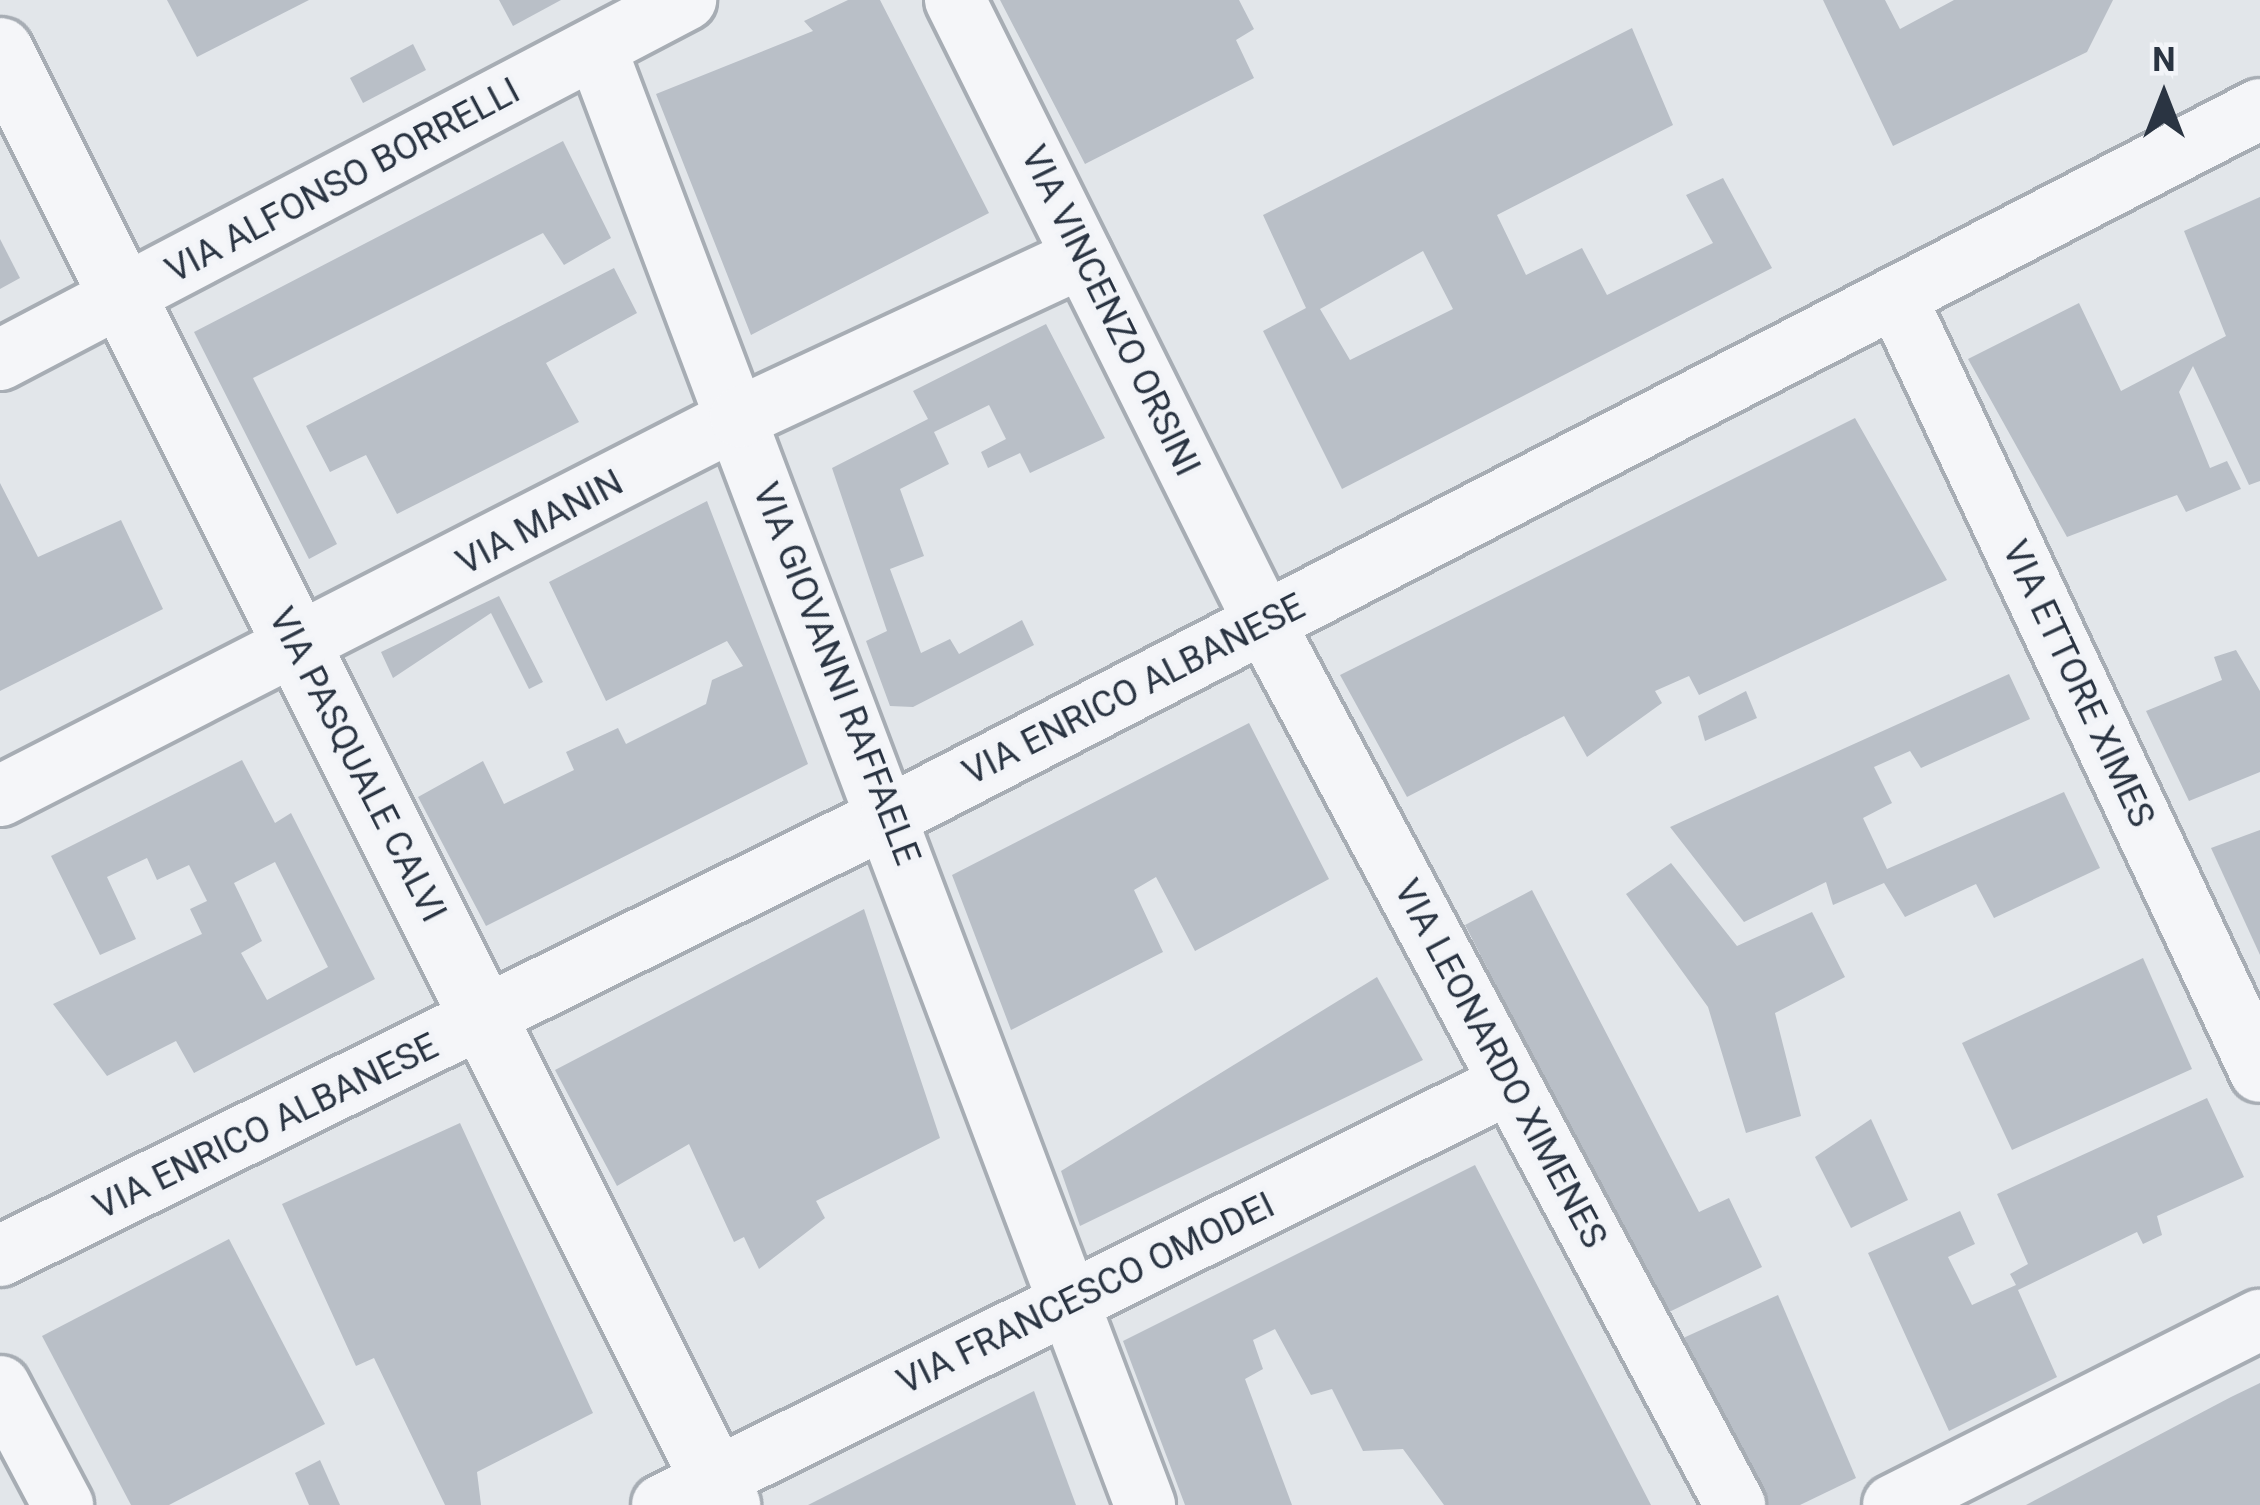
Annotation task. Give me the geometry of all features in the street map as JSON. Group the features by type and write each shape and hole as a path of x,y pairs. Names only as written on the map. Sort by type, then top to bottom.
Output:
{"street":[{"name":"VIA ALFONSO BORRELLI","path":"0,361 686,0"},
{"name":"VIA VINCENZO ORSINI","path":"955,0 1264,622"},
{"name":"VIA GIOVANNI RAFFAELE","path":"596,48 891,815 1144,1505"},
{"name":"VIA PASQUALE CALVI","path":"0,51 485,1021 701,1496"},
{"name":"VIA ENRICO ALBANESE","path":"0,1256 485,1021 2260,110"},
{"name":"VIA MANIN","path":"0,796 300,651 740,417 1083,257"},
{"name":"VIA ETTORE XIMES","path":"1896,297 2260,1072"},
{"name":"VIA LEONARDO XIMENES","path":"1264,622 1735,1505"},
{"name":"VIA FRANCESCO OMODEI","path":"701,1496 1067,1304 1510,1083"},
{"path":"1893,1505 2260,1320"},
{"path":"0,1386 63,1505"}],"building":[{"path":"167,0 309,0 197,57"},
{"path":"499,0 561,0 513,26"},
{"path":"848,0 880,0 989,213 751,335 656,94 813,31 804,21"},
{"path":"1000,0 1239,0 1254,29 1236,40 1254,78 1085,164"},
{"path":"1823,0 1885,0 1900,29 1954,0 2113,0 2087,52 1893,146"},
{"path":"1632,28 1673,125 1497,215 1526,275 1582,248 1607,295 1713,243 1686,195 1723,178 1772,268 1342,489 1263,331 1306,308 1263,215","holes":["1423,251 1453,309 1350,360 1320,309"]},
{"path":"413,44 426,70 363,103 350,78"},
{"path":"563,141 611,238 564,265 543,233 253,378 337,544 309,559 194,332"},
{"path":"2260,197 2260,481 2249,485 2193,366 2179,392 2210,468 2227,461 2241,489 2186,512 2177,495 2067,537 1968,359 2079,303 2121,391 2226,336 2184,231"},
{"path":"0,239 20,278 0,289"},
{"path":"614,268 637,313 546,363 579,422 397,514 366,455 330,472 306,426"},
{"path":"1046,324 1105,438 1030,473 1020,453 988,468 981,452 1006,439 989,405 934,432 949,464 900,489 924,556 890,569 921,653 950,639 959,654 1022,620 1034,645 913,707 890,706 866,641 887,631 832,468 928,419 913,391"},
{"path":"1855,418 1947,580 1699,695 1689,676 1655,691 1662,703 1587,757 1564,716 1407,797 1340,675"},
{"path":"0,483 38,557 121,520 163,609 0,691"},
{"path":"707,501 808,764 486,926 418,797 483,761 504,804 574,770 566,752 618,728 626,744 706,704 712,680 743,666 727,641 606,701 549,582"},
{"path":"499,596 543,682 529,689 491,613 393,678 381,652"},
{"path":"2236,650 2260,691 2260,772 2189,801 2146,711 2222,680 2214,657"},
{"path":"2009,674 2030,719 1921,768 1910,751 1874,767 1892,803 1863,818 1887,869 2064,792 2100,868 1994,918 1976,884 1905,917 1884,883 1833,905 1826,882 1744,922 1670,827"},
{"path":"1746,691 1757,718 1705,741 1698,716"},
{"path":"1249,723 1329,879 1195,951 1156,877 1134,890 1163,952 1011,1030 952,875"},
{"path":"242,760 275,823 291,813 375,979 194,1073 176,1041 107,1076 53,1004 202,934 190,909 207,901 189,865 157,880 147,858 107,877 136,939 100,955 51,856","holes":["275,862 328,967 267,1000 241,953 262,941 234,883"]},
{"path":"2260,830 2260,955 2211,848"},
{"path":"1671,863 1737,946 1812,912 1845,977 1775,1013 1801,1116 1746,1133 1708,1007 1626,894"},
{"path":"1532,890 1699,1212 1729,1198 1762,1267 1665,1314 1465,925"},
{"path":"864,909 940,1138 816,1201 825,1218 759,1269 744,1237 734,1242 689,1144 617,1186 555,1070"},
{"path":"2143,958 2192,1069 2012,1150 1962,1043"},
{"path":"1377,977 1423,1060 1080,1226 1061,1171"},
{"path":"2207,1098 2244,1177 2157,1216 2162,1235 2143,1244 2137,1232 2018,1290 2057,1377 1949,1431 1868,1253 1960,1211 1975,1244 1948,1257 1972,1305 2016,1285 2010,1274 2028,1264 1997,1194"},
{"path":"1871,1119 1908,1200 1851,1228 1815,1157"},
{"path":"460,1123 593,1413 477,1472 481,1505 445,1505 374,1358 356,1366 282,1204"},
{"path":"1475,1165 1651,1505 1444,1505 1403,1449 1363,1451 1332,1389 1311,1395 1275,1329 1253,1340 1263,1369 1245,1379 1292,1505 1185,1505 1123,1341"},
{"path":"229,1239 325,1424 169,1505 131,1505 42,1336"},
{"path":"1778,1295 1856,1478 1800,1505 1764,1505 1681,1339"},
{"path":"2260,1383 2260,1505 2026,1505 2231,1397"},
{"path":"1034,1391 1076,1505 808,1505 913,1452"},
{"path":"320,1460 340,1505 309,1505 295,1473"}]}
